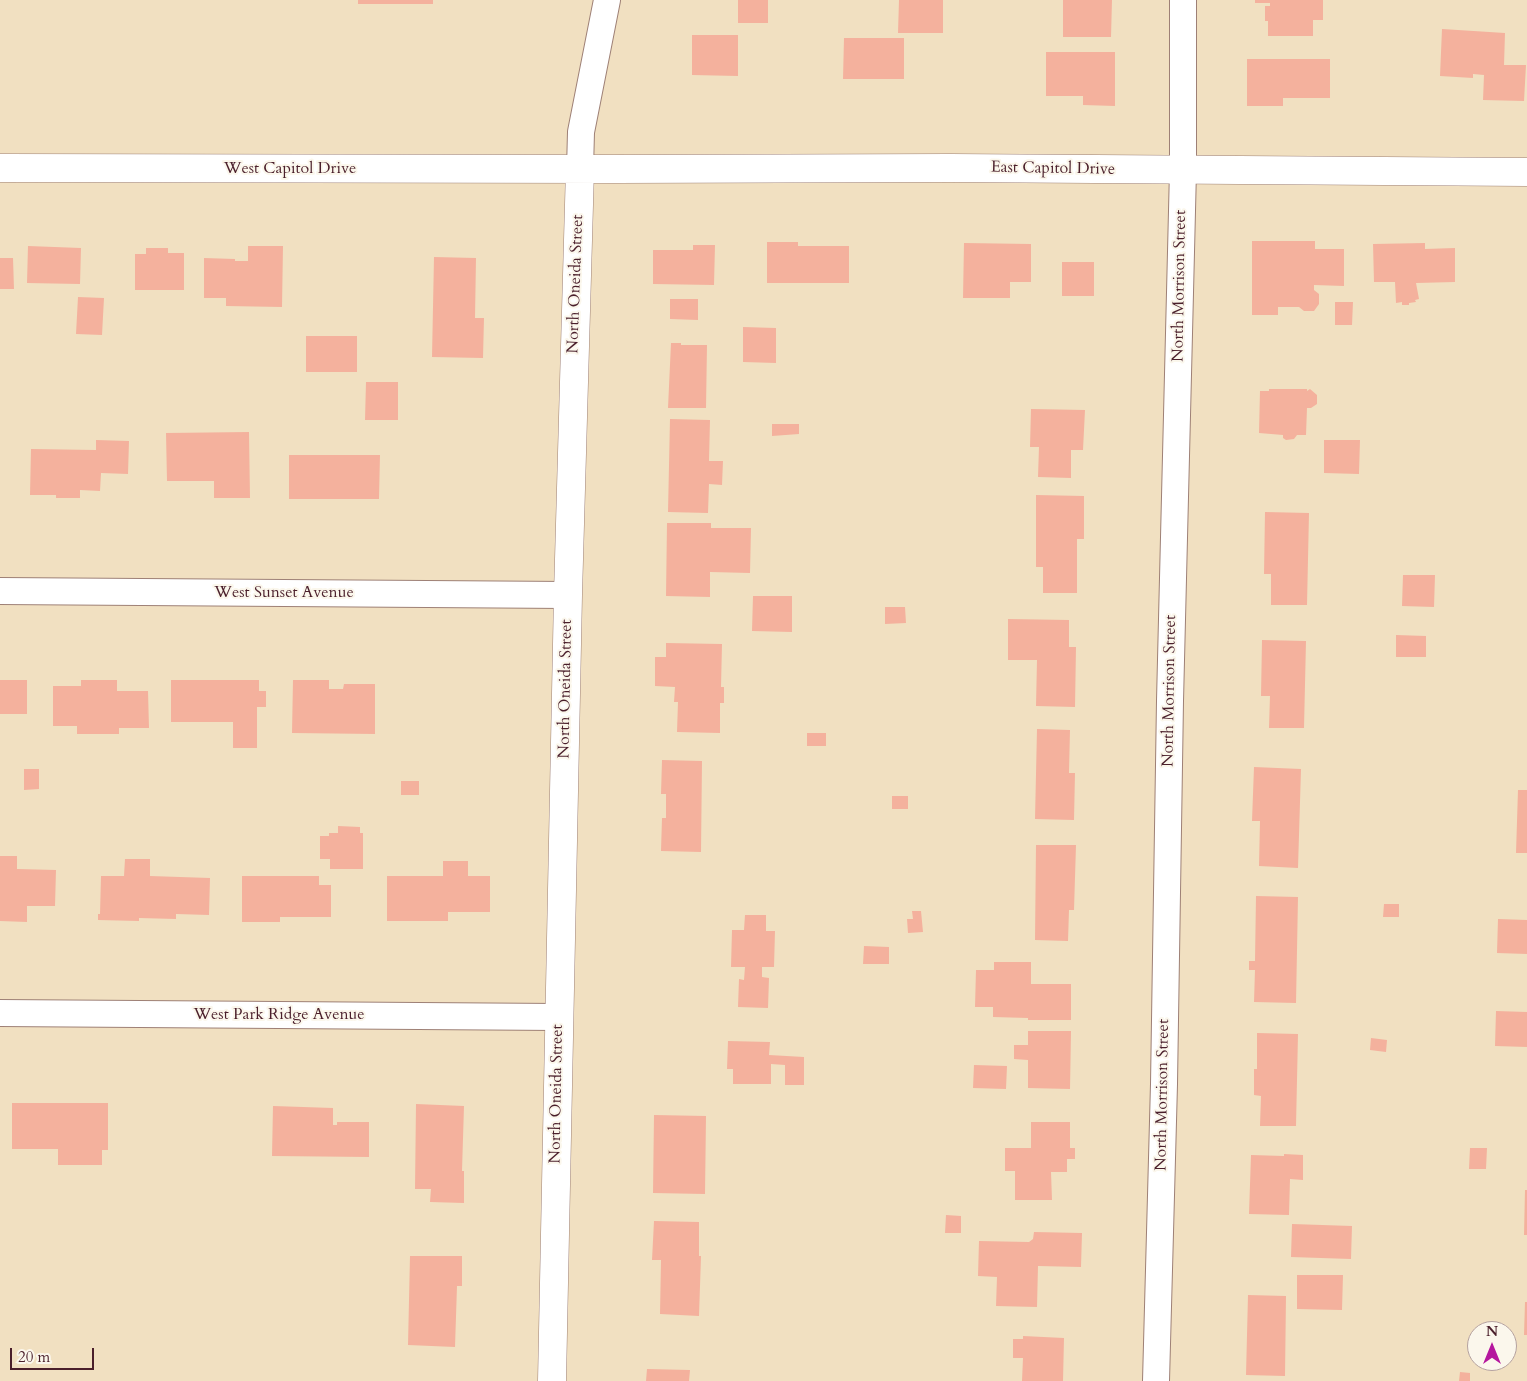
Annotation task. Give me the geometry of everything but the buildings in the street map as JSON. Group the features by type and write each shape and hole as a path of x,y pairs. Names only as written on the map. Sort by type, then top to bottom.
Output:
{"street":[{"name":"North Oneida Street","path":"552,1381 558,1016 581,132 607,0"},
{"name":"North Morrison Street","path":"1156,1381 1164,1084 1170,701 1182,170 1183,0"},
{"name":"West Capitol Drive","path":"0,168 580,169"},
{"name":"East Capitol Drive","path":"580,169 951,168 1527,172"},
{"name":"West Sunset Avenue","path":"0,591 568,595"},
{"name":"West Park Ridge Avenue","path":"0,1013 558,1016"}]}
